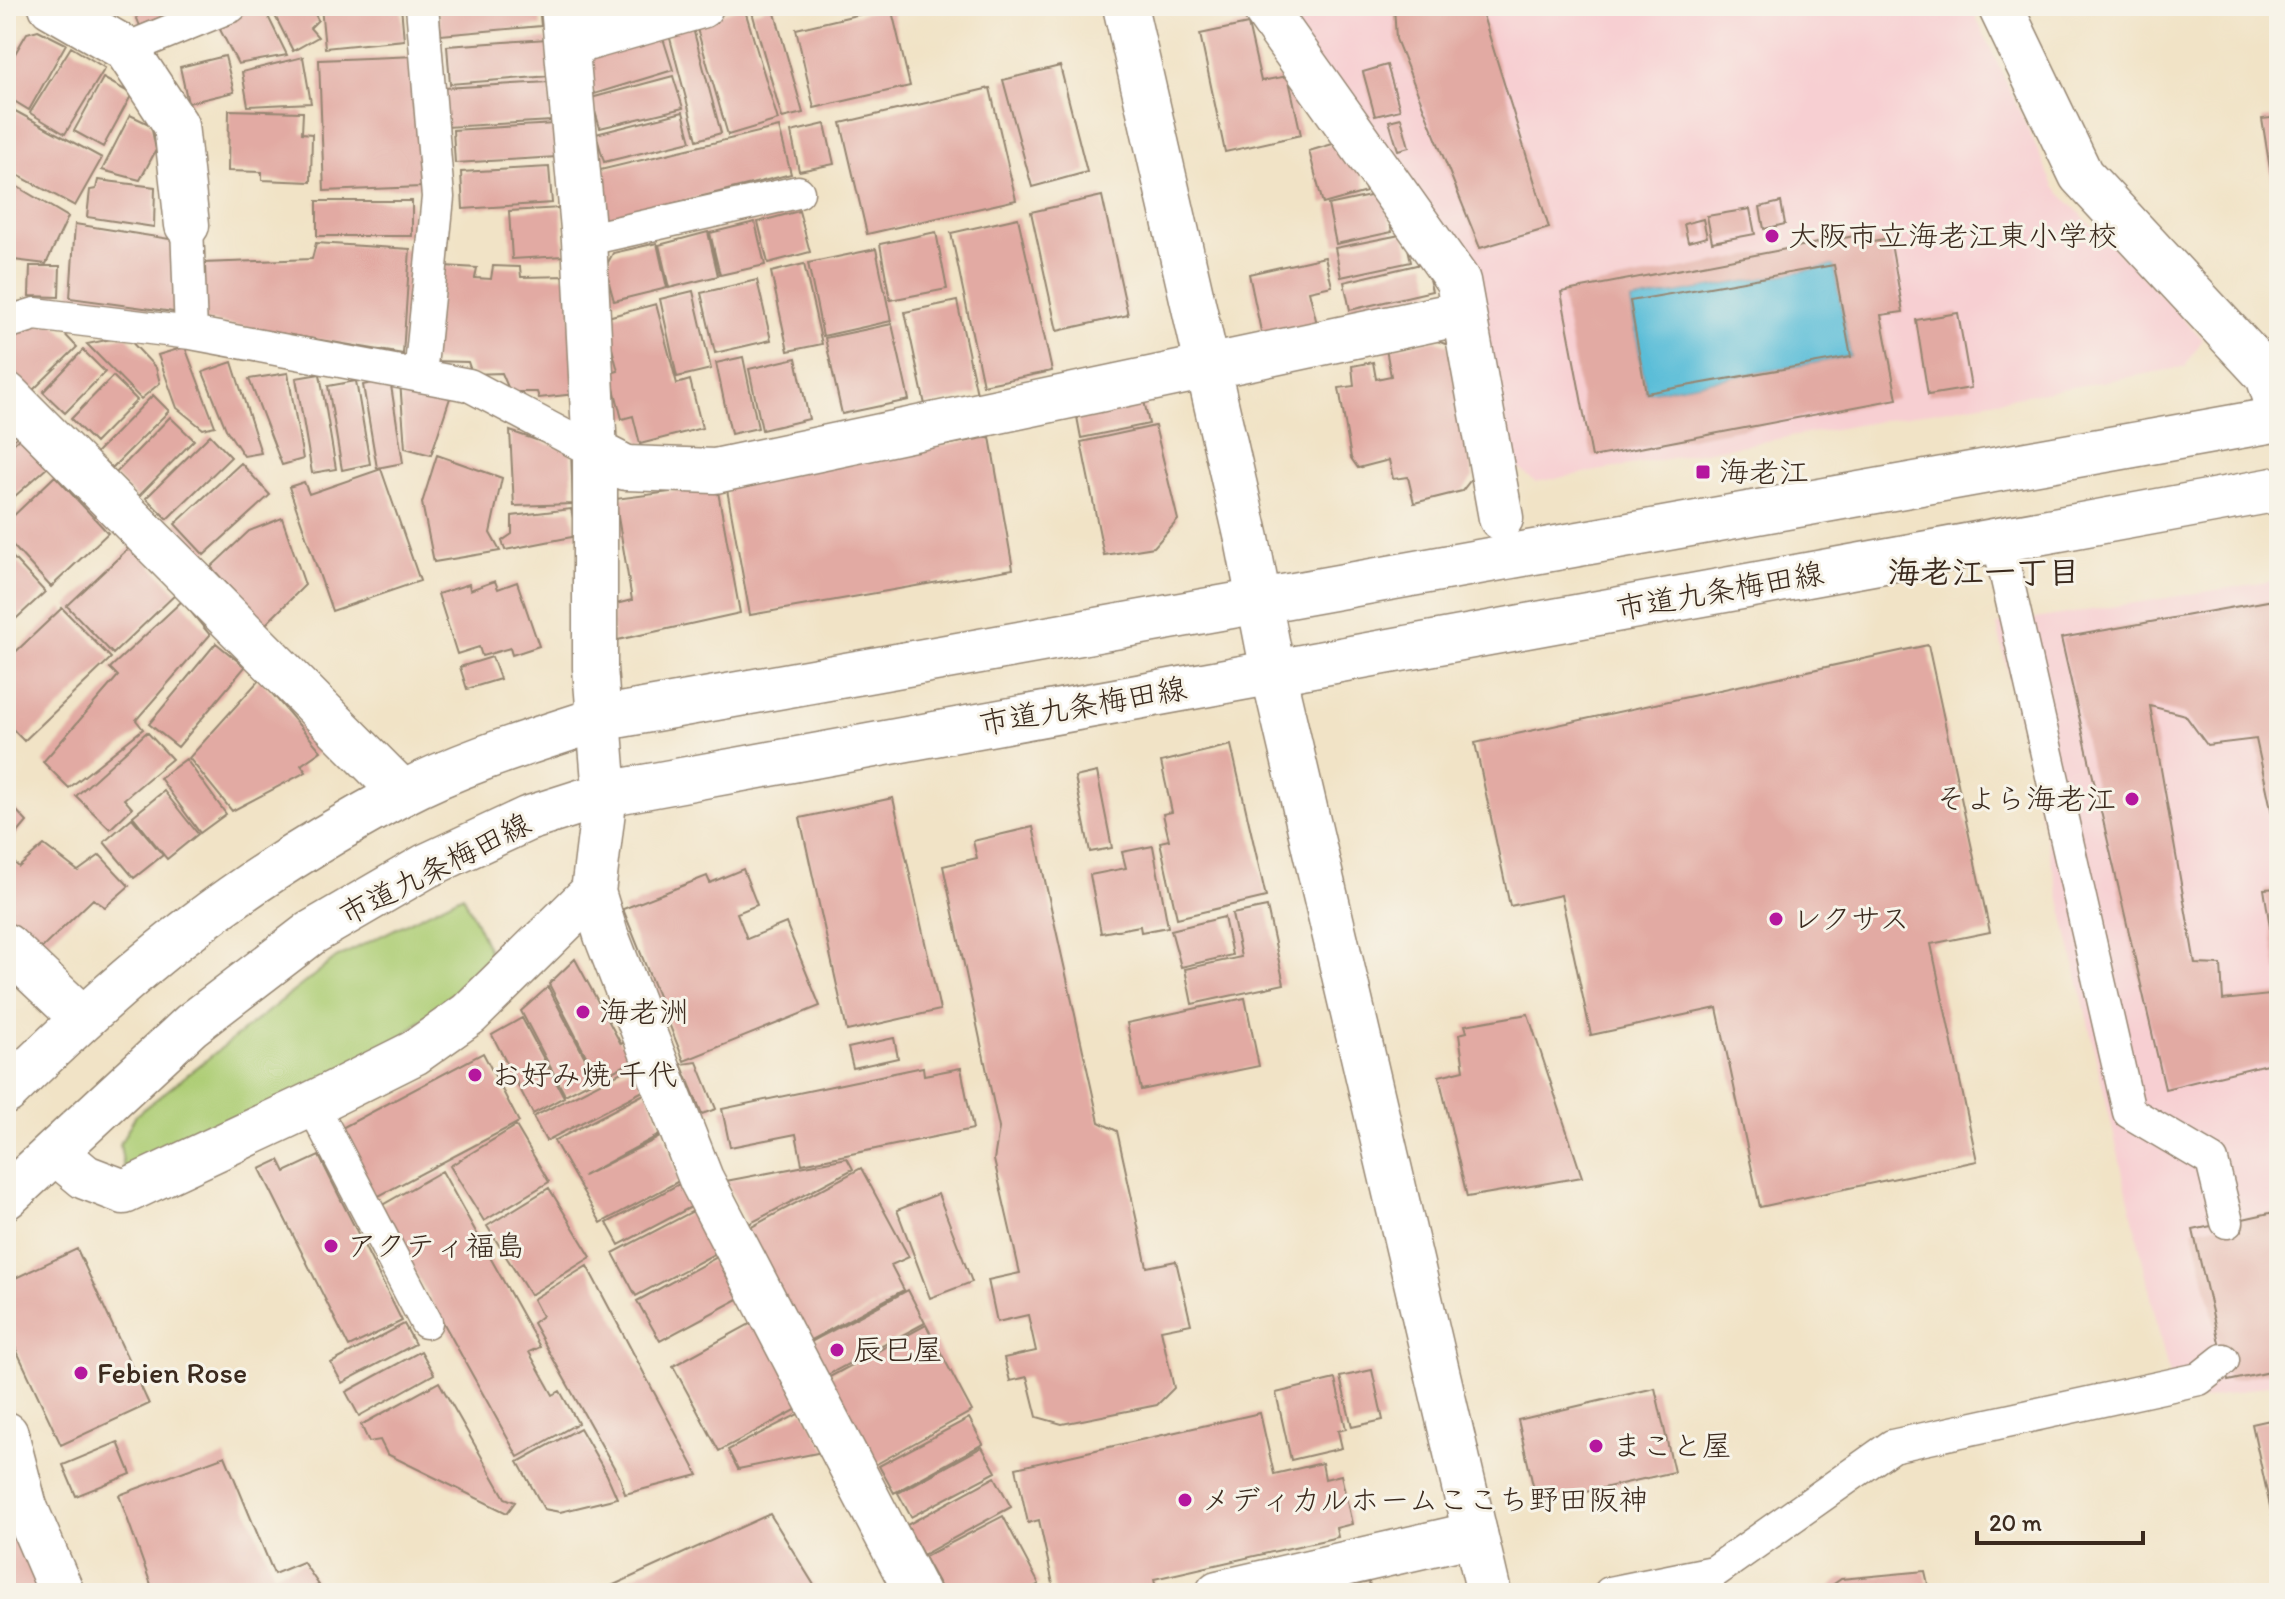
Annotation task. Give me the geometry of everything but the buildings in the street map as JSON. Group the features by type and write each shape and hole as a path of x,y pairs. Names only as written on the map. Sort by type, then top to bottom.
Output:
{"street":[{"path":"51,6 126,49 176,125 187,225"},
{"path":"701,6 566,25 584,240 595,452 595,668 605,794 593,892 606,935 701,1179 917,1593"},
{"path":"1125,6 1260,599 1273,672 1489,1593"},
{"path":"1263,6 1458,281 1501,518"},
{"path":"2000,6 2081,175 2268,376 2279,409"},
{"path":"595,452 626,468 715,471 1463,313"},
{"path":"6,394 403,793"},
{"path":"6,1092 82,1018 204,919 288,861 403,793 495,753 599,719 2279,419"},
{"name":"市道九条梅田線","path":"6,1197 191,1025 311,933 426,866 527,819 605,794 2279,489"},
{"path":"55,1152 85,1177 124,1192 312,1104 414,1053 469,1014 593,892"},
{"path":"6,946 82,1018"},
{"path":"6,1434 16,1512 62,1593"},
{"path":"1218,1593 1475,1534"}],"lane":[{"path":"126,49 231,6"},
{"path":"420,376 438,197 422,6"},
{"path":"584,240 798,192"},
{"path":"187,225 191,333"},
{"path":"6,323 35,314 191,333 469,385 595,452"},
{"path":"1998,540 2129,1112 2212,1161 2227,1222"},
{"path":"312,1104 426,1322"},
{"path":"1610,1593 1714,1572 1892,1446 2199,1379 2223,1360"}],"shaded area":[{"name":"大阪市立海老江東小学校","path":"1272,6 1971,6 2055,188 2203,339 2185,367 1535,482 1514,464 1476,284"},
{"path":"2279,580 2279,1382 2176,1406 1997,625"}],"green space":[{"path":"463,895 493,959 369,1065 124,1169 120,1144 136,1115 336,958"}],"water":[{"path":"1834,265 1851,357 1646,393 1630,301"}],"place":[{"name":"大阪市立海老江東小学校","path":"1772,236"},
{"name":"海老江","path":"1703,472"},
{"name":"そよら海老江","path":"2132,799"},
{"name":"レクサス","path":"1776,919"},
{"name":"海老洲","path":"583,1012"},
{"name":"お好み焼 千代","path":"475,1075"},
{"name":"アクティ福島","path":"331,1246"},
{"name":"辰巳屋","path":"837,1350"},
{"name":"Febien Rose","path":"81,1373"},
{"name":"まこと屋","path":"1596,1446"},
{"name":"メディカルホームここち野田阪神","path":"1185,1500"}],"district":[{"name":"海老江一丁目","path":"1984,572"}]}
